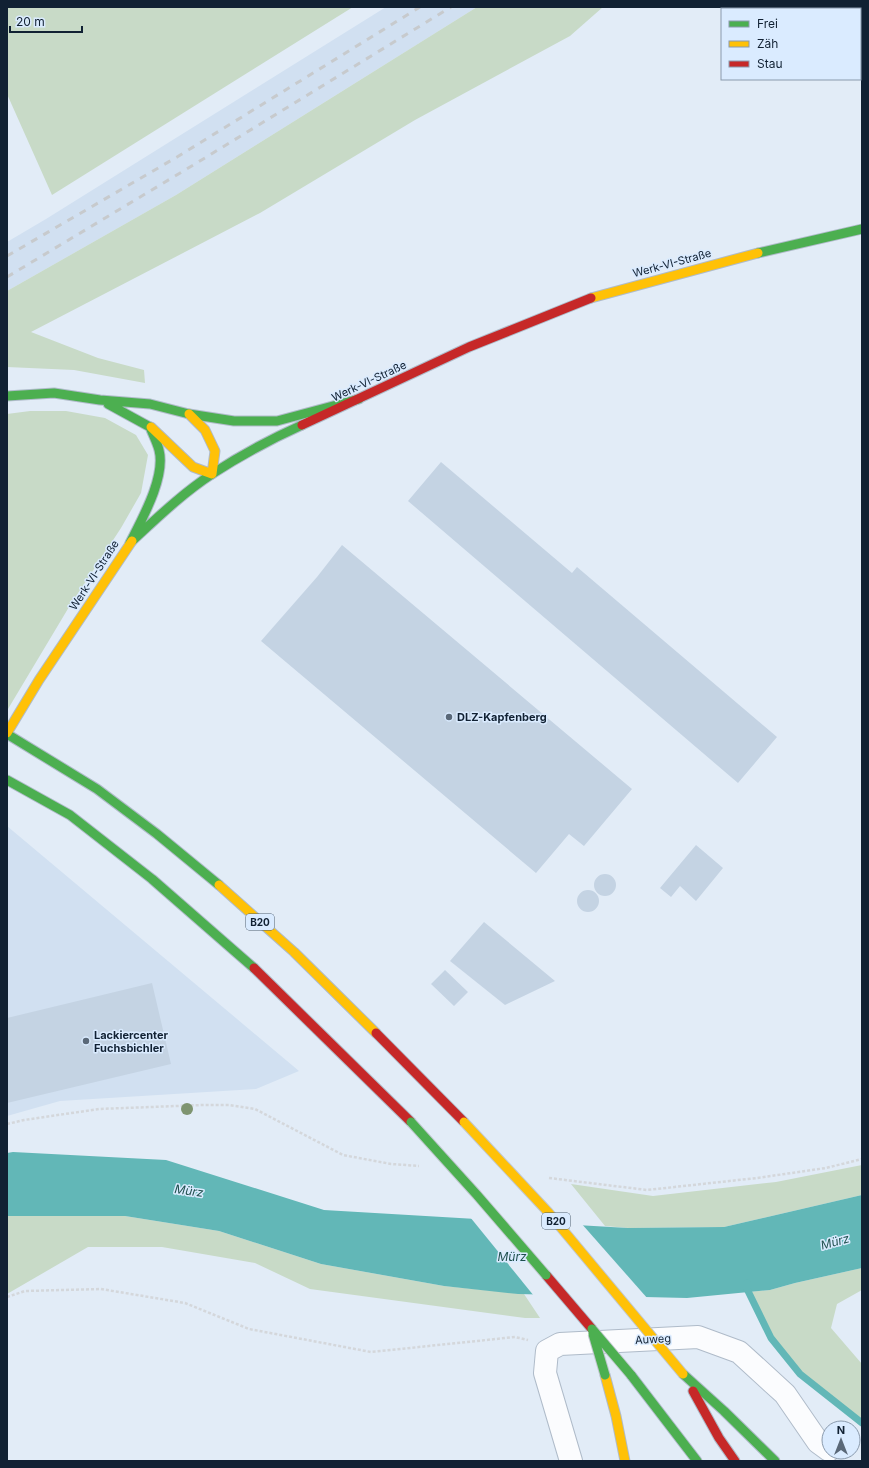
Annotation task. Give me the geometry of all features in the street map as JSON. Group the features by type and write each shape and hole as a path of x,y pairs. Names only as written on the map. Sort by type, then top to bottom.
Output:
{"main road":[{"name":"Werk-VI-Straße","path":"7,733 39,680 130,542 171,505 212,474 272,439 469,347 599,295 738,257 862,229"},
{"path":"7,396 54,393 100,400 150,404 189,414 234,422 277,421 358,399"},
{"path":"100,400 150,427 193,467 212,474 215,451 206,430 189,414"},
{"path":"130,542 150,503 160,467 159,451 150,427"},
{"name":"B20","path":"7,733 108,797 189,860 287,946 357,1012 464,1122 548,1212 683,1374 719,1438 735,1461"},
{"path":"10,781 70,815 152,879 262,975 411,1122 477,1195 631,1374 697,1461"},
{"path":"592,1329 616,1416 624,1461"},
{"path":"683,1374 724,1411 775,1461"}],"street":[{"name":"Auweg","path":"547,1351 560,1344 698,1337 740,1352 785,1394 821,1444"},
{"path":"547,1351 545,1373 571,1461"}],"path":[{"path":"7,1297 25,1291 101,1289 185,1303 249,1329 371,1352 515,1337 534,1341 547,1351"}],"shaded area":[{"path":"7,7 353,7 52,195 7,94"},
{"path":"386,7 477,7 176,195 7,291 7,242"},
{"path":"477,7 603,7 570,36 415,120 260,213 31,332 98,358 144,370 145,383 74,370 7,367 7,291 176,195"},
{"path":"30,411 66,411 105,418 136,435 148,455 141,493 121,528 69,607 8,709 7,414"},
{"path":"7,826 299,1071 256,1089 60,1101 7,1116"},
{"path":"862,1165 862,1195 724,1227 628,1228 605,1226 571,1184 653,1196 776,1182"},
{"path":"7,1216 125,1216 219,1231 321,1264 444,1286 524,1294 540,1318 525,1318 310,1289 255,1263 162,1247 88,1247 7,1294"},
{"path":"862,1268 862,1290 837,1304 831,1328 862,1364 862,1423 861,1420 858,1420 800,1374 771,1338 748,1292 770,1290"}],"water":[{"name":"Mürz","path":"13,1152 166,1160 324,1210 628,1228 724,1227 862,1195 862,1268 770,1290 687,1298 518,1294 444,1286 321,1264 219,1231 125,1216 7,1216 7,1153"}],"pier":[{"path":"470,1217 581,1223 648,1299 534,1296"}],"building":[{"path":"441,462 572,573 577,567 777,737 738,783 408,501"},
{"name":"DLZ-Kapfenberg","path":"342,545 632,789 584,846 569,834 536,873 261,641 317,577"},
{"path":"696,845 723,868 696,901 680,886 671,897 660,888"},
{"path":"605,874 613,877 616,885 613,893 605,896 597,893 594,885 597,877"},
{"path":"584,890 592,890 599,897 599,905 592,912 584,912 577,905 577,897"},
{"path":"484,922 555,981 505,1005 450,961"},
{"path":"445,970 468,992 454,1006 431,984"},
{"name":"Lackiercenter Fuchsbichler","path":"152,983 171,1064 7,1103 7,1018"}],"waterway":[{"path":"747,1283 747,1289 771,1338 800,1374 862,1423"}],"railway":[{"path":"7,256 177,157 420,7"},
{"path":"7,277 451,7"}],"traffic: fast":[{"path":"758,253 862,229"},
{"path":"7,396 54,393 100,400 150,404 189,414 234,421 277,421 359,399"},
{"path":"108,404 150,427 159,450 159,473 152,498 130,543"},
{"path":"132,541 161,514 201,481 234,460 302,425"},
{"path":"7,734 97,789 157,834 219,885"},
{"path":"7,780 70,815 152,879 254,968"},
{"path":"411,1122 546,1275"},
{"path":"592,1329 631,1375"},
{"path":"593,1334 605,1375"},
{"path":"683,1374 724,1411 775,1461"},
{"path":"631,1375 697,1461"}],"traffic: slow":[{"path":"591,298 758,253"},
{"path":"151,427 193,467 212,474 215,451 205,430 189,414"},
{"path":"7,733 39,680 132,541"},
{"path":"219,885 294,952 376,1033"},
{"path":"464,1122 548,1212 683,1374"},
{"path":"605,1375 616,1416 625,1461"}],"traffic: jam":[{"path":"302,425 469,347 591,298"},
{"path":"254,968 411,1122"},
{"path":"376,1033 464,1122"},
{"path":"546,1275 592,1329"},
{"path":"693,1391 719,1438 735,1461"}],"place":[{"name":"DLZ-Kapfenberg","path":"449,717"},
{"name":"Lackiercenter Fuchsbichler","path":"86,1041"}]}
